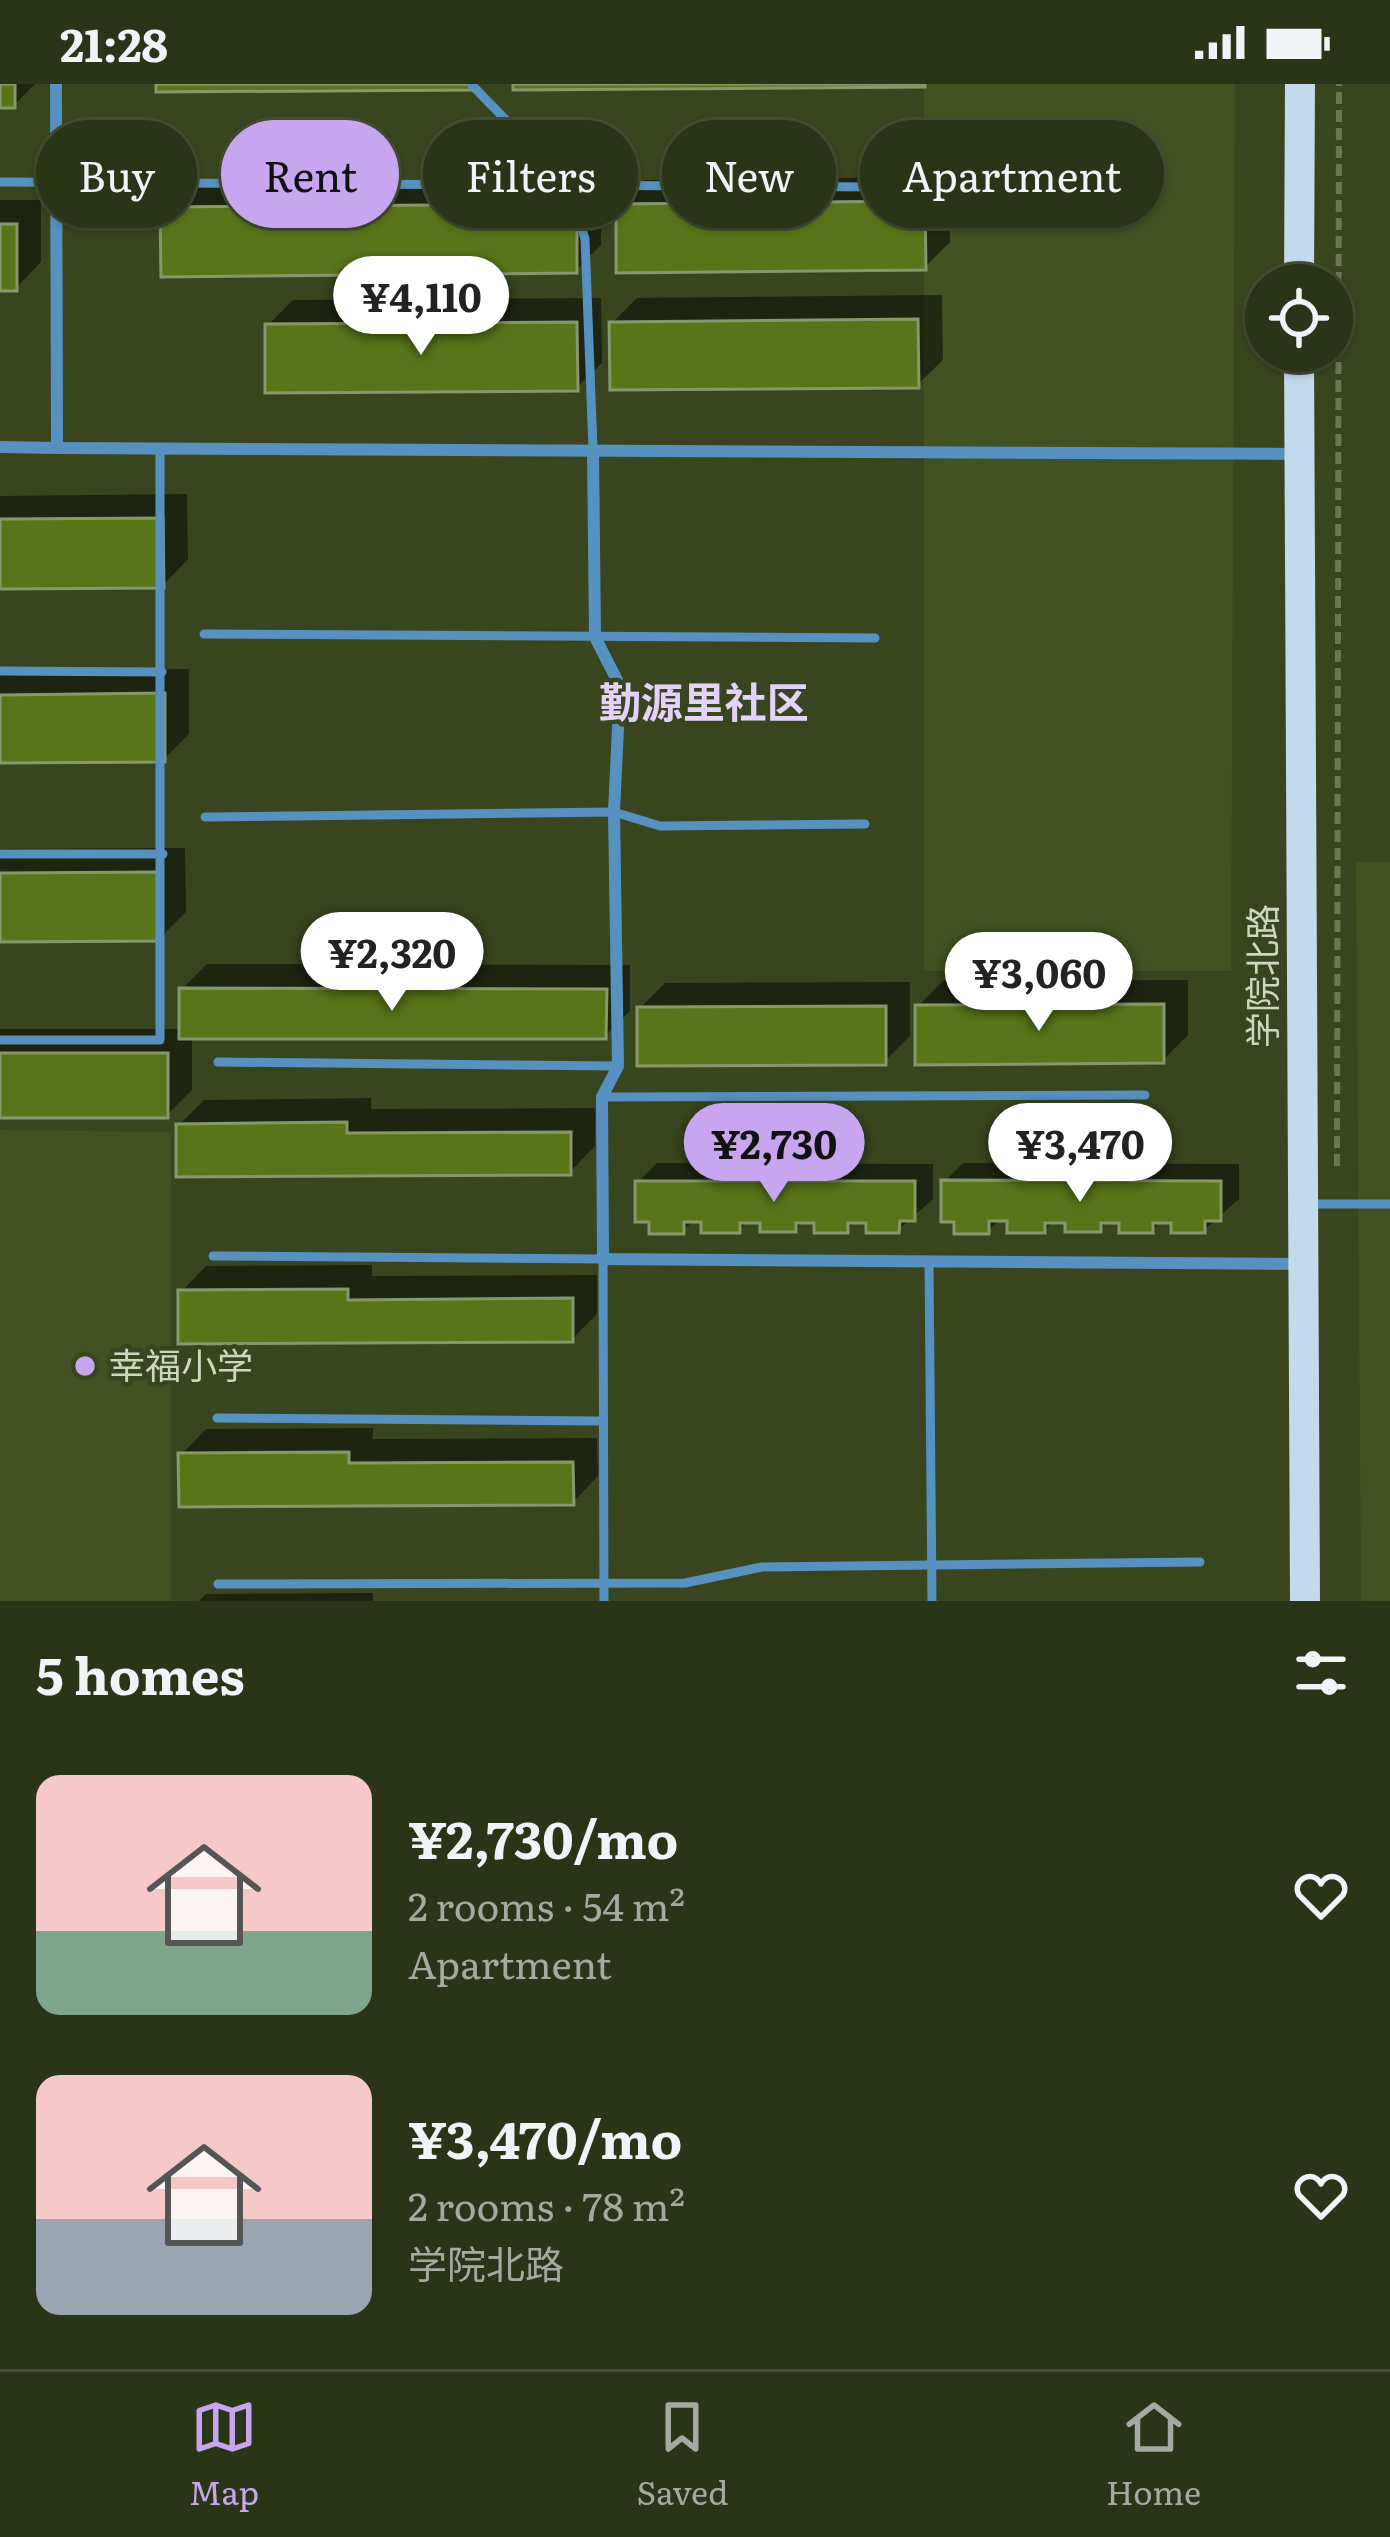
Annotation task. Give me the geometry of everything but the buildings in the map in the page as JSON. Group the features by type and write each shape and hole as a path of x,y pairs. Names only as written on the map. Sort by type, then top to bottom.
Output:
{"main road":[{"path":"1299,264 1300,84"},
{"name":"学院北路","path":"1299,372 1305,1601"}],"street":[{"path":"56,84 56,120"},
{"path":"56,228 57,448"},
{"path":"0,447 1299,454"},
{"path":"593,449 595,637 620,686 614,812 618,1066 602,1096 603,1259 1304,1264"}],"lane":[{"path":"471,84 506,120"},
{"path":"0,182 36,182"},
{"path":"197,183 423,184"},
{"path":"638,185 860,187"},
{"path":"582,228 593,449"},
{"path":"0,1040 160,1040 160,448"},
{"path":"204,634 874,638"},
{"path":"0,671 162,672"},
{"path":"205,817 614,812 660,826 866,824"},
{"path":"0,854 163,854"},
{"path":"218,1062 618,1066"},
{"path":"602,1096 1145,1095"},
{"path":"1303,1204 1390,1204"},
{"path":"213,1256 603,1259 604,1601"},
{"path":"928,1263 932,1601"},
{"path":"217,1418 601,1421"},
{"path":"218,1584 685,1583 762,1567 1199,1562"}],"path":[{"path":"1337,1204 1339,84"}],"shaded area":[{"path":"924,84 1235,84 1231,971 924,971 924,228 1164,228 1164,120 924,120"},
{"path":"1356,862 1390,862 1390,1601 1361,1601"},
{"name":"幸福小学","path":"0,1130 171,1132 171,1601 0,1601"}],"place":[{"name":"幸福小学","path":"85,1366"}],"district":[{"name":"勤源里社区","path":"704,703"}]}
